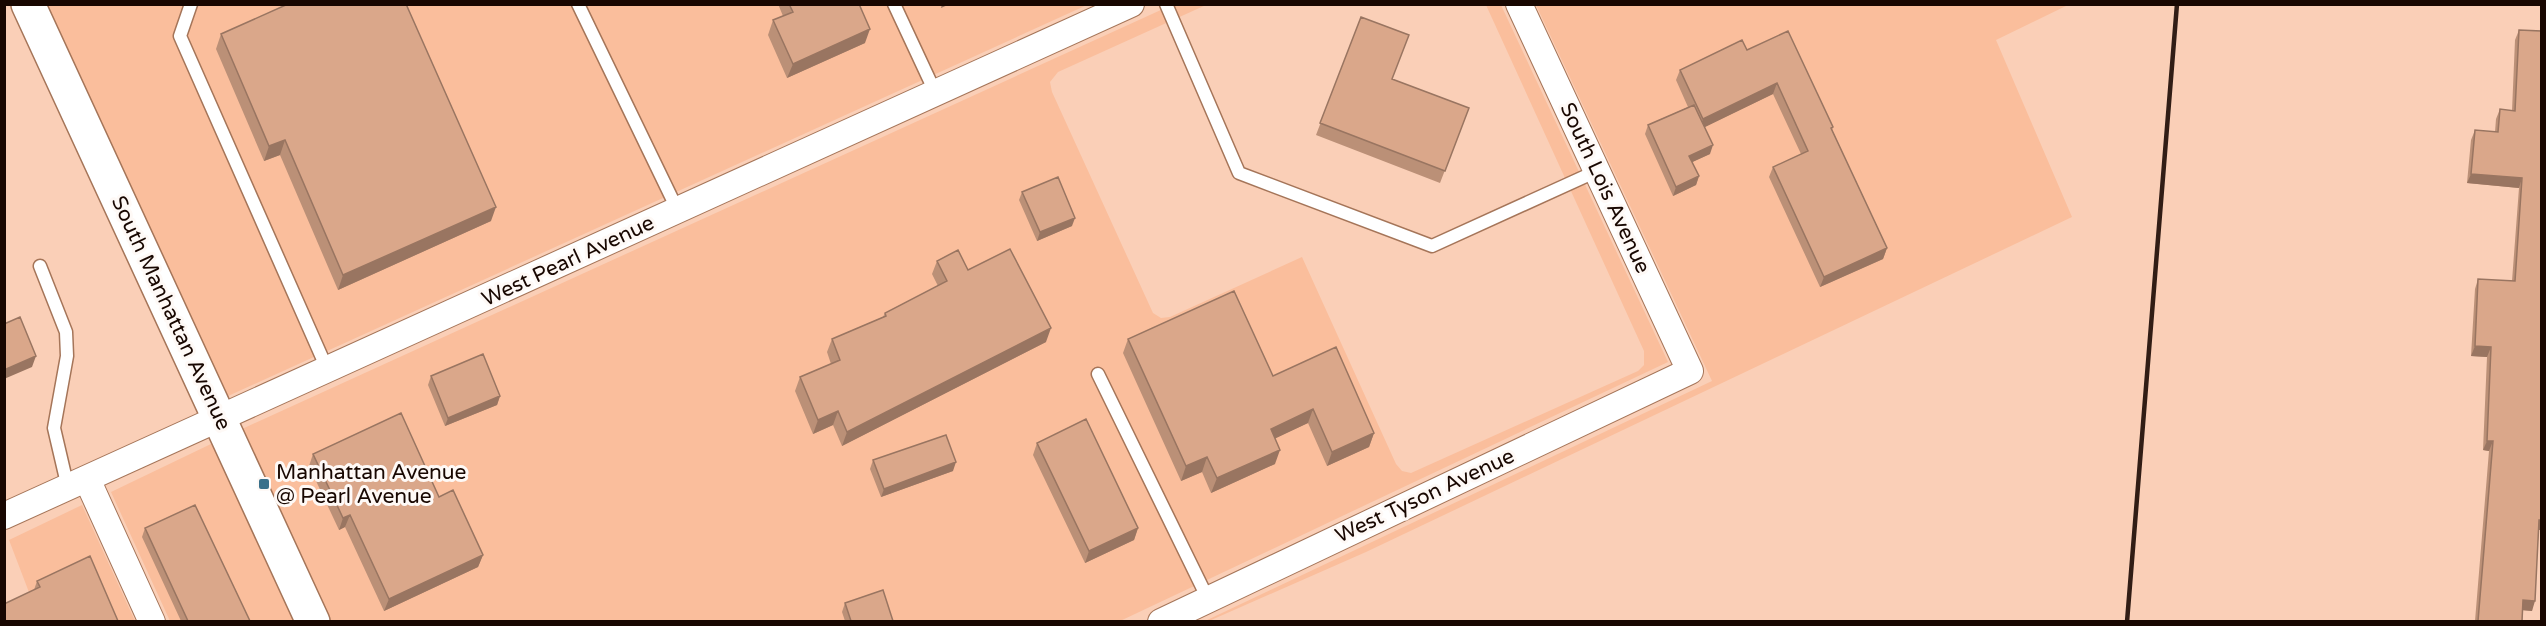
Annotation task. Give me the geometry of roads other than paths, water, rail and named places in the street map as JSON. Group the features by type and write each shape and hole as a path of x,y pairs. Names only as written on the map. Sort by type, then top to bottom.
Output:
{"street":[{"name":"South Manhattan Avenue","path":"28,4 313,621"},
{"name":"West Pearl Avenue","path":"4,516 328,371 1131,4"},
{"name":"South Lois Avenue","path":"1519,4 1690,371"},
{"name":"West Tyson Avenue","path":"1161,621 1690,371"},
{"path":"78,484 152,621"}],"lane":[{"path":"191,4 180,36 328,371"},
{"path":"578,4 678,211"},
{"path":"894,4 936,93"},
{"path":"1166,4 1239,173 1432,246 1597,171"},
{"path":"40,266 66,332 67,356 54,428 78,484"},
{"path":"1098,374 1208,599"}],"railway":[{"path":"2127,622 2177,4"}],"place":[{"name":"Manhattan Avenue @ Pearl Avenue","path":"264,484"}]}
